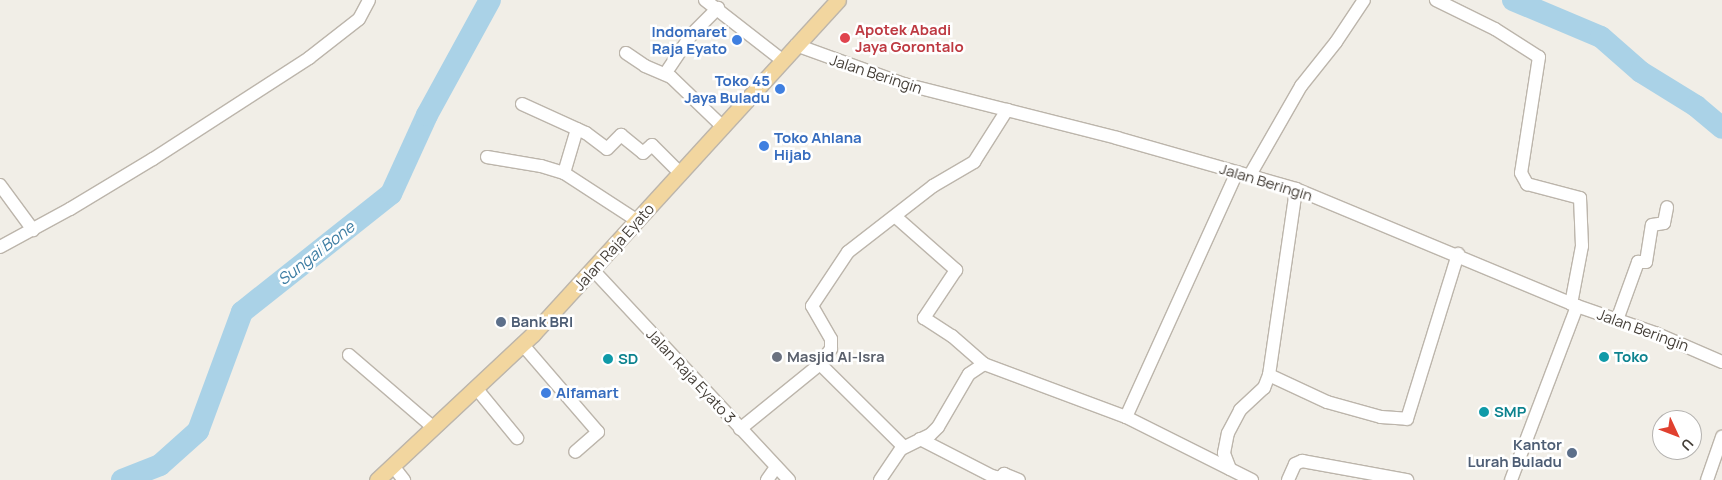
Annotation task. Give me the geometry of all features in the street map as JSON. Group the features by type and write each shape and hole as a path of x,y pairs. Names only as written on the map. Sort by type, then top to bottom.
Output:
{"main road":[{"name":"Jalan Raja Eyato","path":"377,480 522,344 594,271 722,126 838,0"}],"street":[{"path":"0,247 33,230 153,159 309,58 359,19 369,0"},
{"path":"704,0 718,8 782,60"},
{"path":"1250,175 1301,86 1336,42 1364,0"},
{"path":"1436,0 1495,29 1539,57 1521,173 1524,183 1580,198 1582,202 1582,246 1574,305 1515,479"},
{"path":"665,74 692,34 718,8"},
{"name":"Jalan Beringin","path":"796,46 904,84 1250,175 1296,190 1458,254 1574,305 1722,362"},
{"path":"626,53 646,66 665,74 722,126"},
{"path":"522,104 576,129 607,149 622,135 643,153 652,145 680,173"},
{"path":"740,429 820,364 831,349 831,339 813,309 813,302 858,243 897,218 934,186 974,162 1008,110"},
{"path":"564,173 576,129"},
{"path":"487,157 541,166 564,173 638,221"},
{"path":"1126,418 1237,172"},
{"path":"0,185 33,230"},
{"path":"1230,469 1224,452 1228,433 1240,410 1264,388 1269,375 1296,190"},
{"path":"1617,320 1638,262 1646,262 1652,226 1664,223 1667,207"},
{"path":"897,218 956,270 924,318 952,336 984,364 1126,418 1252,480"},
{"path":"1269,375 1327,402 1381,418 1407,419 1458,254"},
{"name":"Jalan Raja Eyato 3","path":"594,271 789,480"},
{"path":"522,344 598,432 575,452"},
{"path":"349,355 434,428"},
{"path":"820,364 904,446"},
{"path":"880,480 904,446 920,439 938,427 969,374 984,364"},
{"path":"476,388 518,438"},
{"path":"1707,480 1722,437"},
{"path":"920,439 992,476 1000,478 1004,474 1019,480"},
{"path":"1288,480 1295,464 1302,461 1407,480"},
{"path":"393,466 404,480"},
{"path":"767,480 776,467"}],"waterway":[{"name":"Sungai Bone","path":"122,480 160,465 198,431 242,312 391,194 427,115 490,0"},
{"path":"1513,0 1601,37 1641,72 1696,106 1722,128"}],"place":[{"name":"Apotek Abadi Jaya Gorontalo","path":"845,38"},
{"name":"Indomaret Raja Eyato","path":"737,40"},
{"name":"Toko 45 Jaya Buladu","path":"780,89"},
{"name":"Toko Ahlana Hijab","path":"764,146"},
{"name":"Bank BRI","path":"501,322"},
{"name":"Masjid Al-Isra","path":"777,357"},
{"name":"Toko","path":"1604,357"},
{"name":"SD","path":"608,359"},
{"name":"Alfamart","path":"546,393"},
{"name":"SMP","path":"1484,412"},
{"name":"Kantor Lurah Buladu","path":"1572,453"}]}
